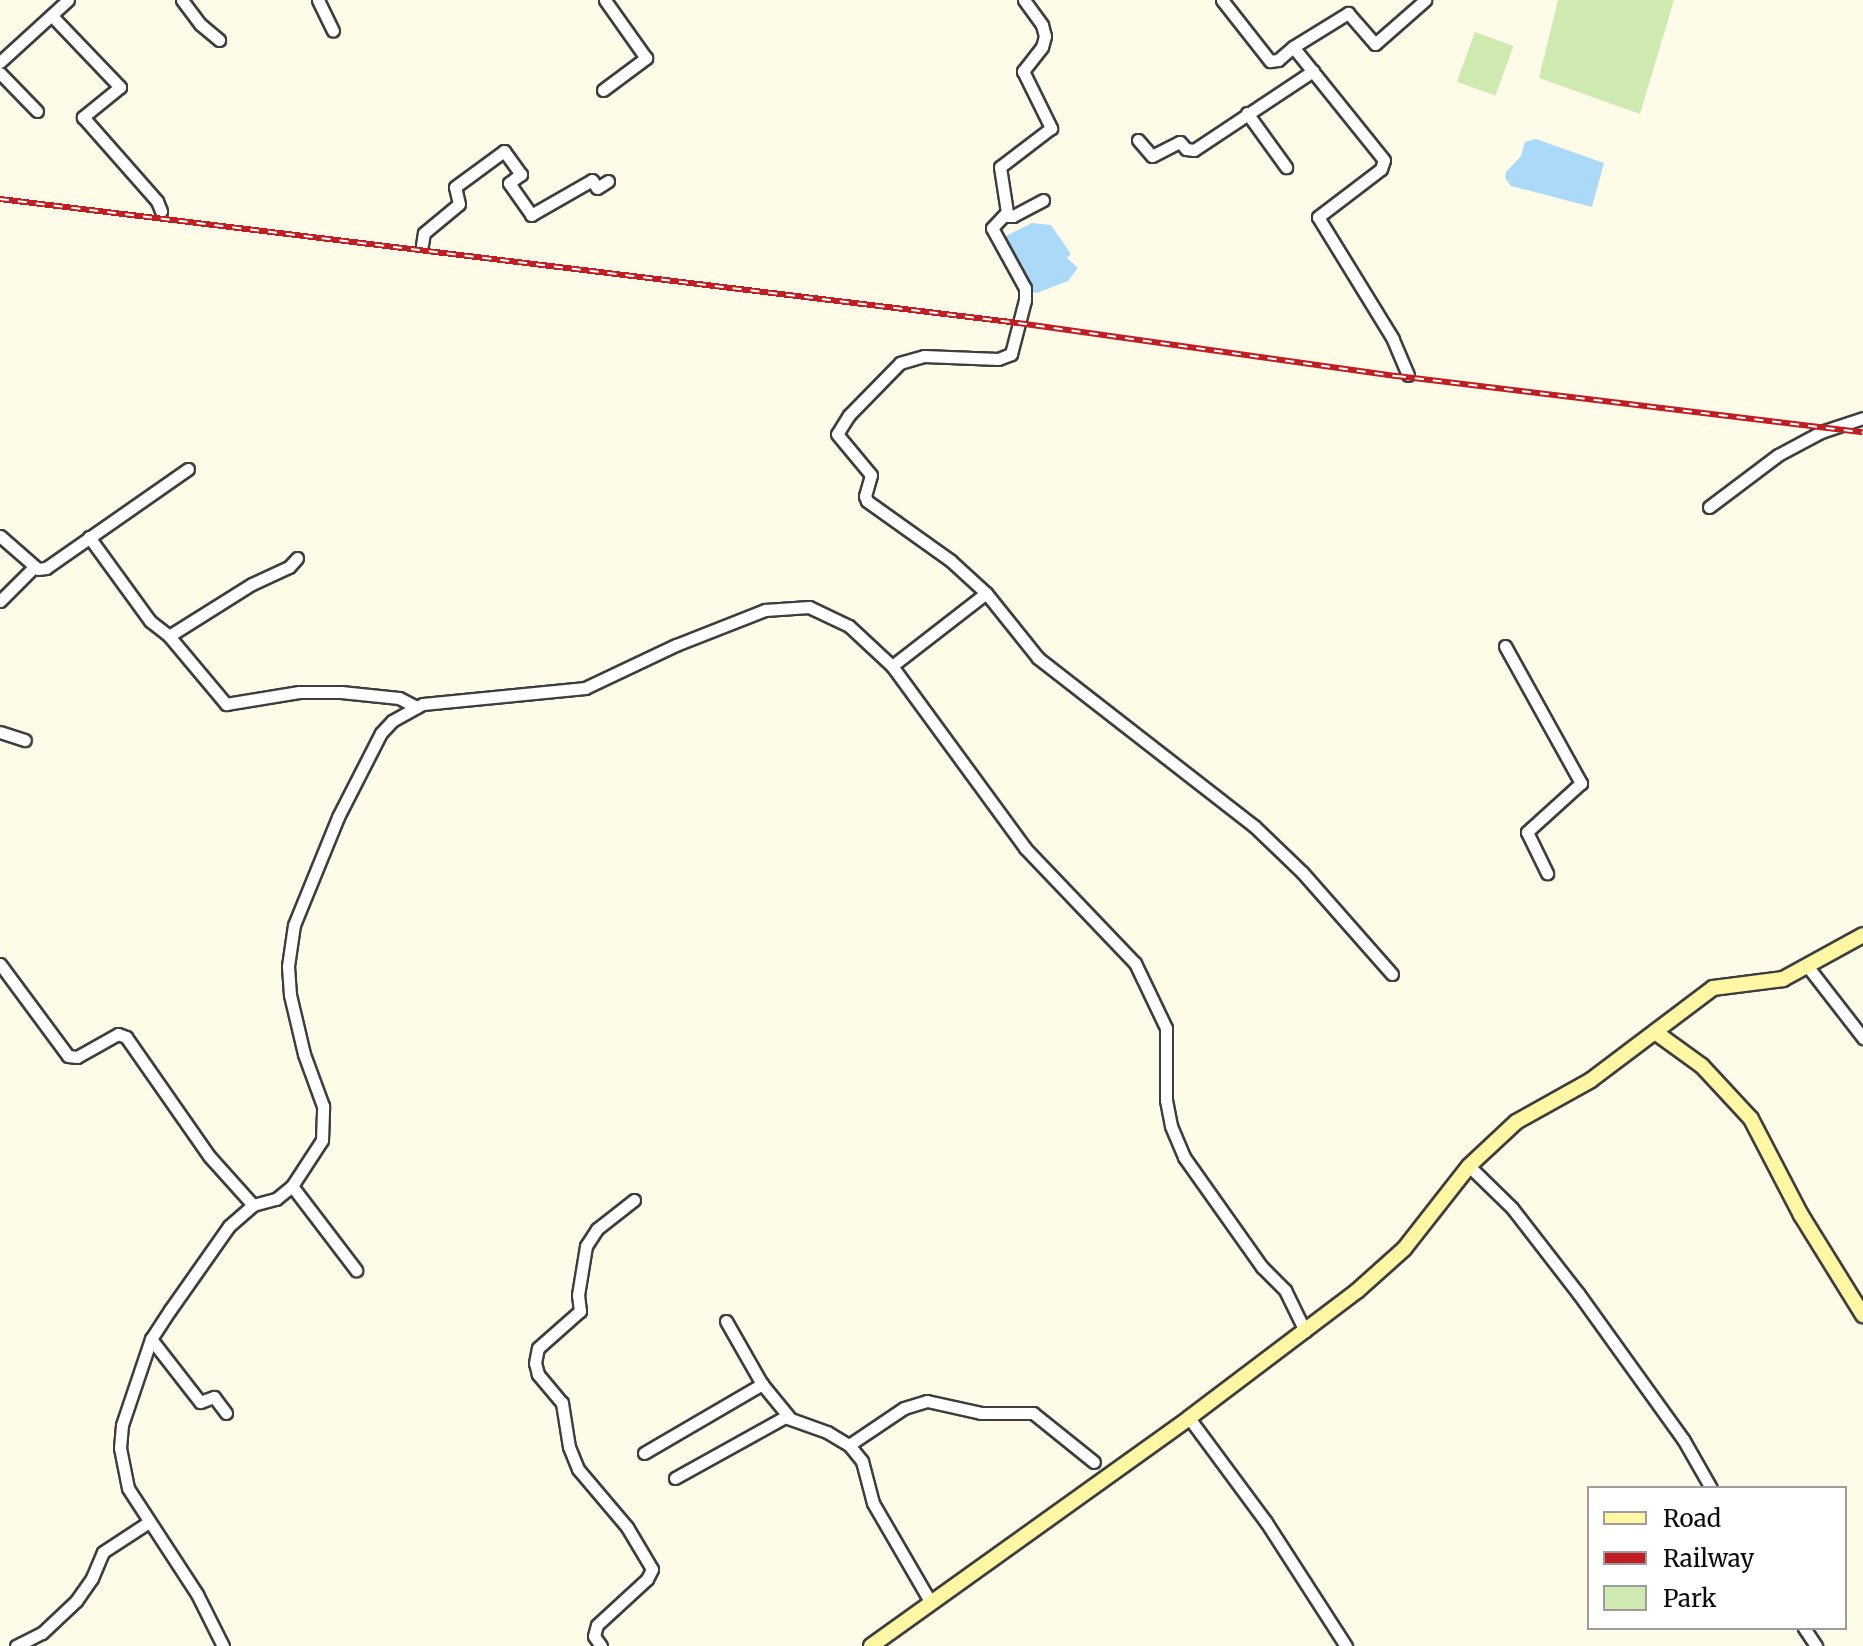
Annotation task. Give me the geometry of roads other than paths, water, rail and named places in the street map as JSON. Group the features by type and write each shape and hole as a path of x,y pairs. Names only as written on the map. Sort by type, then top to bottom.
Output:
{"main road":[{"path":"871,1646 1305,1331 1404,1249 1469,1166 1516,1122 1591,1080 1713,988 1783,979 1863,935"},
{"path":"1655,1032 1702,1066 1751,1119 1801,1215 1863,1315"}],"street":[{"path":"0,62 53,17 68,0"},
{"path":"182,0 200,24 219,40"},
{"path":"318,0 333,31"},
{"path":"603,90 646,58 605,0"},
{"path":"1024,0 1042,25 1045,36 1042,47 1023,71 1051,128 1000,167 1008,200 1004,216 992,228 1025,288 1025,300 1011,354 998,359 924,356 900,363 849,415 837,434 871,475 865,496 867,501 951,561 986,593 1038,658 1254,826 1302,872 1392,974"},
{"path":"1222,0 1270,61 1278,60 1293,47 1348,13 1375,44 1425,0"},
{"path":"53,17 120,87 83,117 157,201 161,211"},
{"path":"1293,47 1385,162 1381,169 1318,217 1393,339 1408,375"},
{"path":"1138,140 1152,156 1180,142 1186,149 1194,150 1313,71"},
{"path":"0,73 37,111"},
{"path":"1247,113 1286,167"},
{"path":"422,245 424,233 459,204 455,187 504,151 521,174 509,183 531,215 592,180 597,188 608,181"},
{"path":"1004,216 1022,213 1043,200"},
{"path":"1709,507 1778,455 1821,432 1863,418"},
{"path":"0,536 34,567 46,568 188,469"},
{"path":"89,537 150,621 169,636 230,706 299,692 341,692 399,698 417,707"},
{"path":"169,636 252,584 289,567 297,558"},
{"path":"0,601 34,567"},
{"path":"892,666 986,593"},
{"path":"223,1646 197,1594 128,1488 120,1448 129,1400 151,1339 229,1226 253,1205 276,1199 292,1186 322,1140 325,1122 290,995 288,966 294,925 338,817 381,733 417,707 585,688 676,645 765,610 809,607 849,626 892,666 1025,848 1135,963 1166,1028 1166,1100 1171,1126 1184,1157 1262,1267 1285,1290 1305,1331"},
{"path":"1505,646 1581,783 1527,832 1547,873"},
{"path":"0,732 25,740"},
{"path":"0,964 68,1056 77,1057 118,1034 126,1037 209,1156 253,1205"},
{"path":"1808,967 1863,1038"},
{"path":"1469,1166 1512,1208 1578,1293 1683,1439 1710,1486"},
{"path":"292,1186 356,1270"},
{"path":"601,1646 594,1636 597,1625 647,1579 652,1569 627,1527 578,1469 569,1447 562,1403 538,1374 535,1363 538,1348 580,1311 578,1295 586,1246 597,1229 627,1209 634,1200"},
{"path":"726,1321 762,1384 789,1417 849,1445 862,1461 873,1503 931,1603"},
{"path":"151,1339 200,1402 214,1397 226,1413"},
{"path":"644,1453 762,1384"},
{"path":"849,1445 904,1408 927,1401 981,1413 1033,1413 1094,1462"},
{"path":"675,1478 770,1422 789,1417"},
{"path":"1189,1418 1266,1522 1346,1646"},
{"path":"16,1646 42,1633 76,1601 92,1578 103,1552 149,1522"}],"water":[{"path":"1536,139 1604,163 1592,207 1511,186 1505,178 1506,172 1521,156 1525,142"},
{"path":"1032,223 1051,225 1071,254 1067,258 1078,268 1068,281 1037,293 1028,291 1002,238"}],"railway":[{"path":"0,199 1018,323 1397,376 1863,432"}]}
